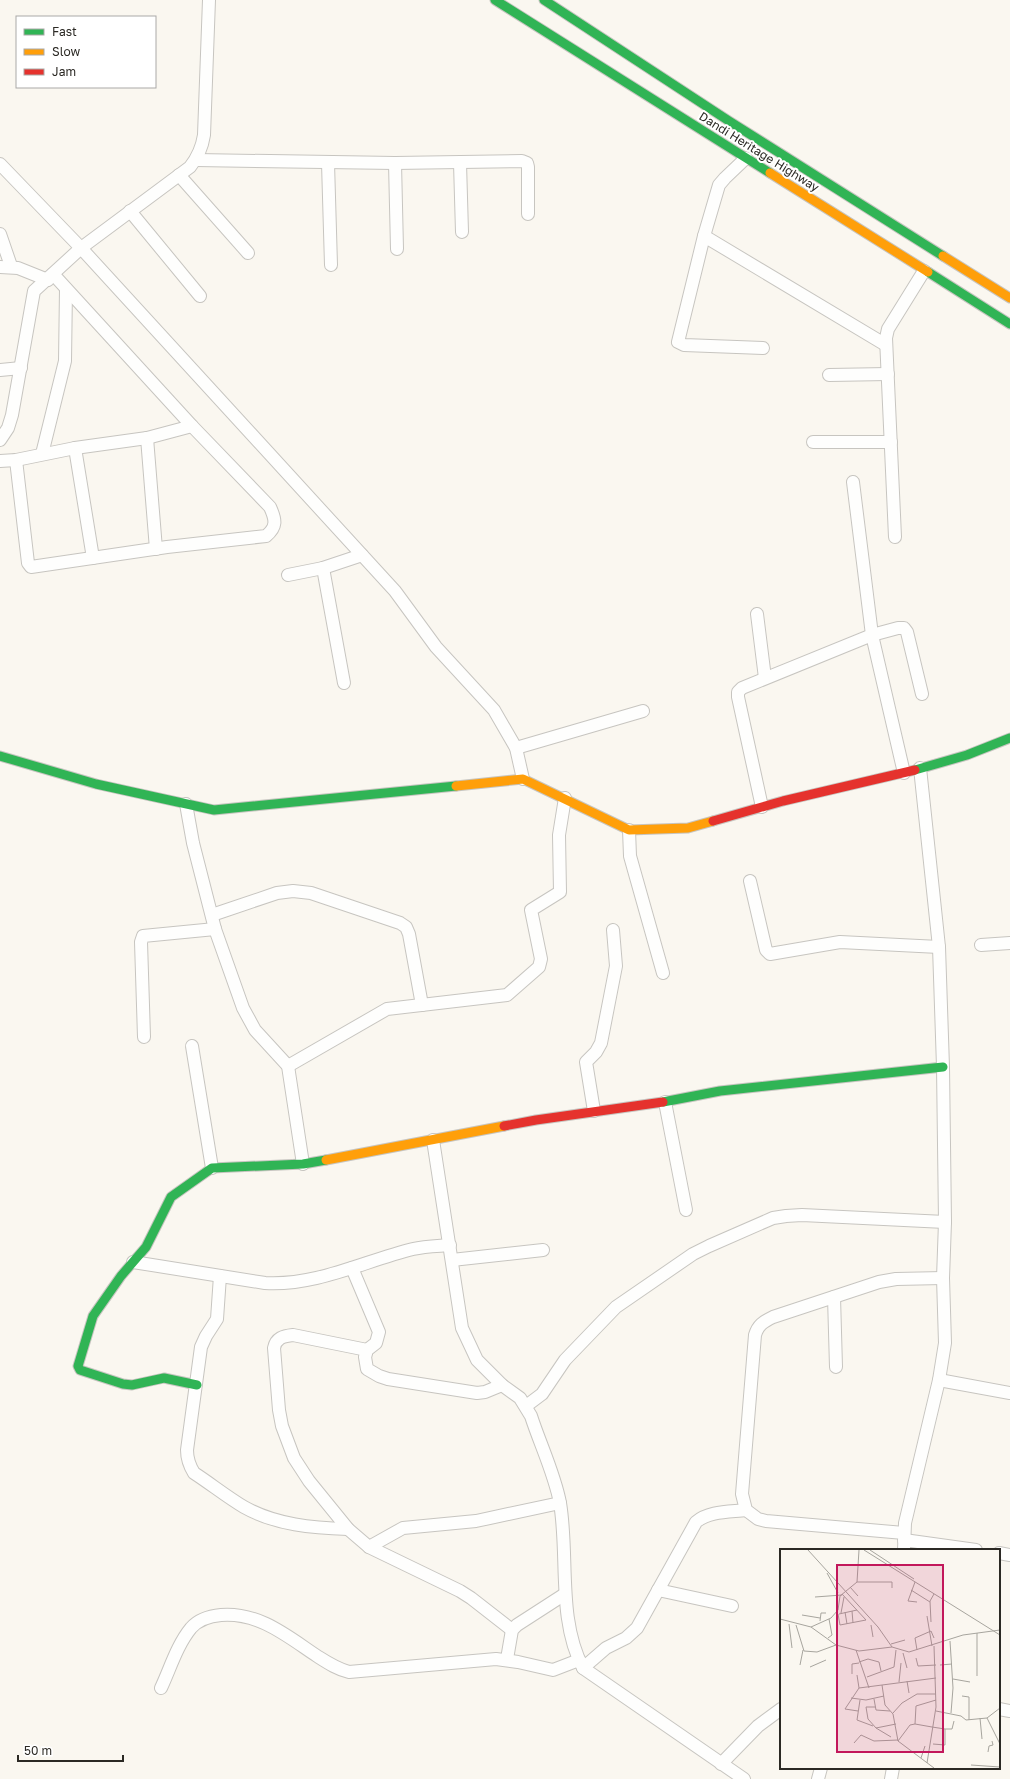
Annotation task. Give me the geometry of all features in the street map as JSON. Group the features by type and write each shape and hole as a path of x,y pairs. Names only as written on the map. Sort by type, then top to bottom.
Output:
{"main road":[{"name":"Dandi Heritage Highway","path":"495,0 1010,324"},
{"name":"Dandi Heritage Highway","path":"544,0 729,122 1010,298"},
{"path":"0,756 96,784 214,810 523,779 629,830 688,828 762,807 904,773 967,755 1010,738"},
{"path":"197,1384 164,1378 132,1385 123,1384 78,1369 92,1316 121,1276 146,1247 171,1197 212,1168 303,1164 594,1111 665,1102 720,1091 943,1067"}],"street":[{"path":"0,440 8,428 21,368 32,295 34,291 81,248 179,175 196,160 202,146 204,135 209,0"},
{"path":"746,158 719,185 704,236 678,342 684,345 763,348"},
{"path":"196,160 328,163 522,162 527,163 528,214"},
{"path":"328,163 332,265"},
{"path":"395,163 397,249"},
{"path":"460,163 462,232"},
{"path":"0,164 81,248 395,591 436,648 494,710 516,748 523,779"},
{"path":"179,175 248,253"},
{"path":"130,212 200,296"},
{"path":"0,234 5,266 50,277 66,288 192,426 270,507 275,517 275,524 272,531 266,536 156,549 31,567 28,562 16,460"},
{"path":"704,236 886,344"},
{"path":"895,537 886,344 888,330 924,271"},
{"path":"42,454 65,360 66,288"},
{"path":"0,370 21,368"},
{"path":"829,375 888,374"},
{"path":"0,461 16,460 75,448 148,438 192,426"},
{"path":"148,438 156,549"},
{"path":"813,442 891,442"},
{"path":"75,448 93,558"},
{"path":"853,482 872,635 904,773"},
{"path":"288,575 323,568 362,555"},
{"path":"323,568 344,683"},
{"path":"757,614 765,678"},
{"path":"762,807 738,692 742,688 872,635 898,628 904,628 907,632 922,694"},
{"path":"516,748 643,711"},
{"path":"904,1541 939,1380 945,1343 943,1278 945,1222 943,1067 939,947 920,768"},
{"path":"288,1066 382,1010 507,995 539,967 541,959 531,910 560,892 559,835 565,798"},
{"path":"186,804 193,843 215,929 243,1008 255,1030 288,1066 303,1164"},
{"path":"629,830 630,856 663,973"},
{"path":"750,881 766,950 770,954 840,942 939,947"},
{"path":"212,915 277,893 293,891 312,892 400,923 406,926 409,934 422,1005"},
{"path":"144,1037 141,942 143,936 215,929"},
{"path":"594,1111 586,1062 596,1052 601,1043 616,966 612,930"},
{"path":"981,945 1010,943"},
{"path":"192,1046 212,1168"},
{"path":"665,1102 686,1210"},
{"path":"433,1140 450,1245 459,1315 466,1338 477,1360 502,1384 520,1398 526,1406 531,1416 560,1503 565,1594 573,1642 581,1664 744,1779"},
{"path":"526,1406 542,1394 565,1360 616,1307 693,1254 761,1223 786,1216 802,1215 945,1222"},
{"path":"133,1262 265,1283 280,1283 322,1277 413,1249 450,1245"},
{"path":"452,1260 543,1250"},
{"path":"352,1268 379,1332 376,1343 367,1350 365,1357 367,1368 379,1376 388,1379 477,1393 485,1392 502,1384"},
{"path":"220,1276 217,1319 201,1347 187,1450 187,1458 194,1473 257,1514 299,1526 348,1529"},
{"path":"943,1278 887,1280 773,1317 763,1322 758,1327 755,1335 742,1494 746,1510 758,1519 766,1521 968,1549"},
{"path":"834,1297 836,1367"},
{"path":"367,1350 293,1335 279,1339 275,1343 274,1348 279,1410 282,1426 294,1458 309,1482 348,1529 369,1547 460,1591 512,1630"},
{"path":"939,1380 1010,1392"},
{"path":"369,1547 403,1528 476,1521 560,1503"},
{"path":"160,1688 186,1635 192,1626 201,1620 216,1615 240,1615 266,1622 334,1667 350,1672 507,1659 553,1670 581,1664 606,1648 626,1638 637,1628 696,1522 701,1517 746,1510"},
{"path":"1000,1553 1010,1555"},
{"path":"658,1590 732,1606"},
{"path":"507,1659 512,1630 523,1620 565,1594"},
{"path":"1000,1709 1010,1711"},
{"path":"721,1764 758,1726 780,1710"},
{"path":"818,1779 821,1769"},
{"path":"891,1779 892,1769"}],"traffic: fast":[{"path":"495,0 770,173"},
{"path":"544,0 729,121 943,256"},
{"path":"928,272 1010,324"},
{"path":"915,770 967,755 1010,738"},
{"path":"0,756 96,784 214,810 456,786"},
{"path":"663,1102 720,1091 943,1067"},
{"path":"197,1385 164,1378 132,1385 123,1384 80,1370 78,1366 93,1316 121,1276 146,1247 171,1197 212,1168 303,1164 326,1160"}],"traffic: slow":[{"path":"770,173 928,272"},
{"path":"943,256 1010,298"},
{"path":"456,786 523,779 629,830 688,828 713,821"},
{"path":"326,1160 504,1126"}],"traffic: jam":[{"path":"713,821 783,801 915,770"},
{"path":"504,1126 663,1102"}]}
